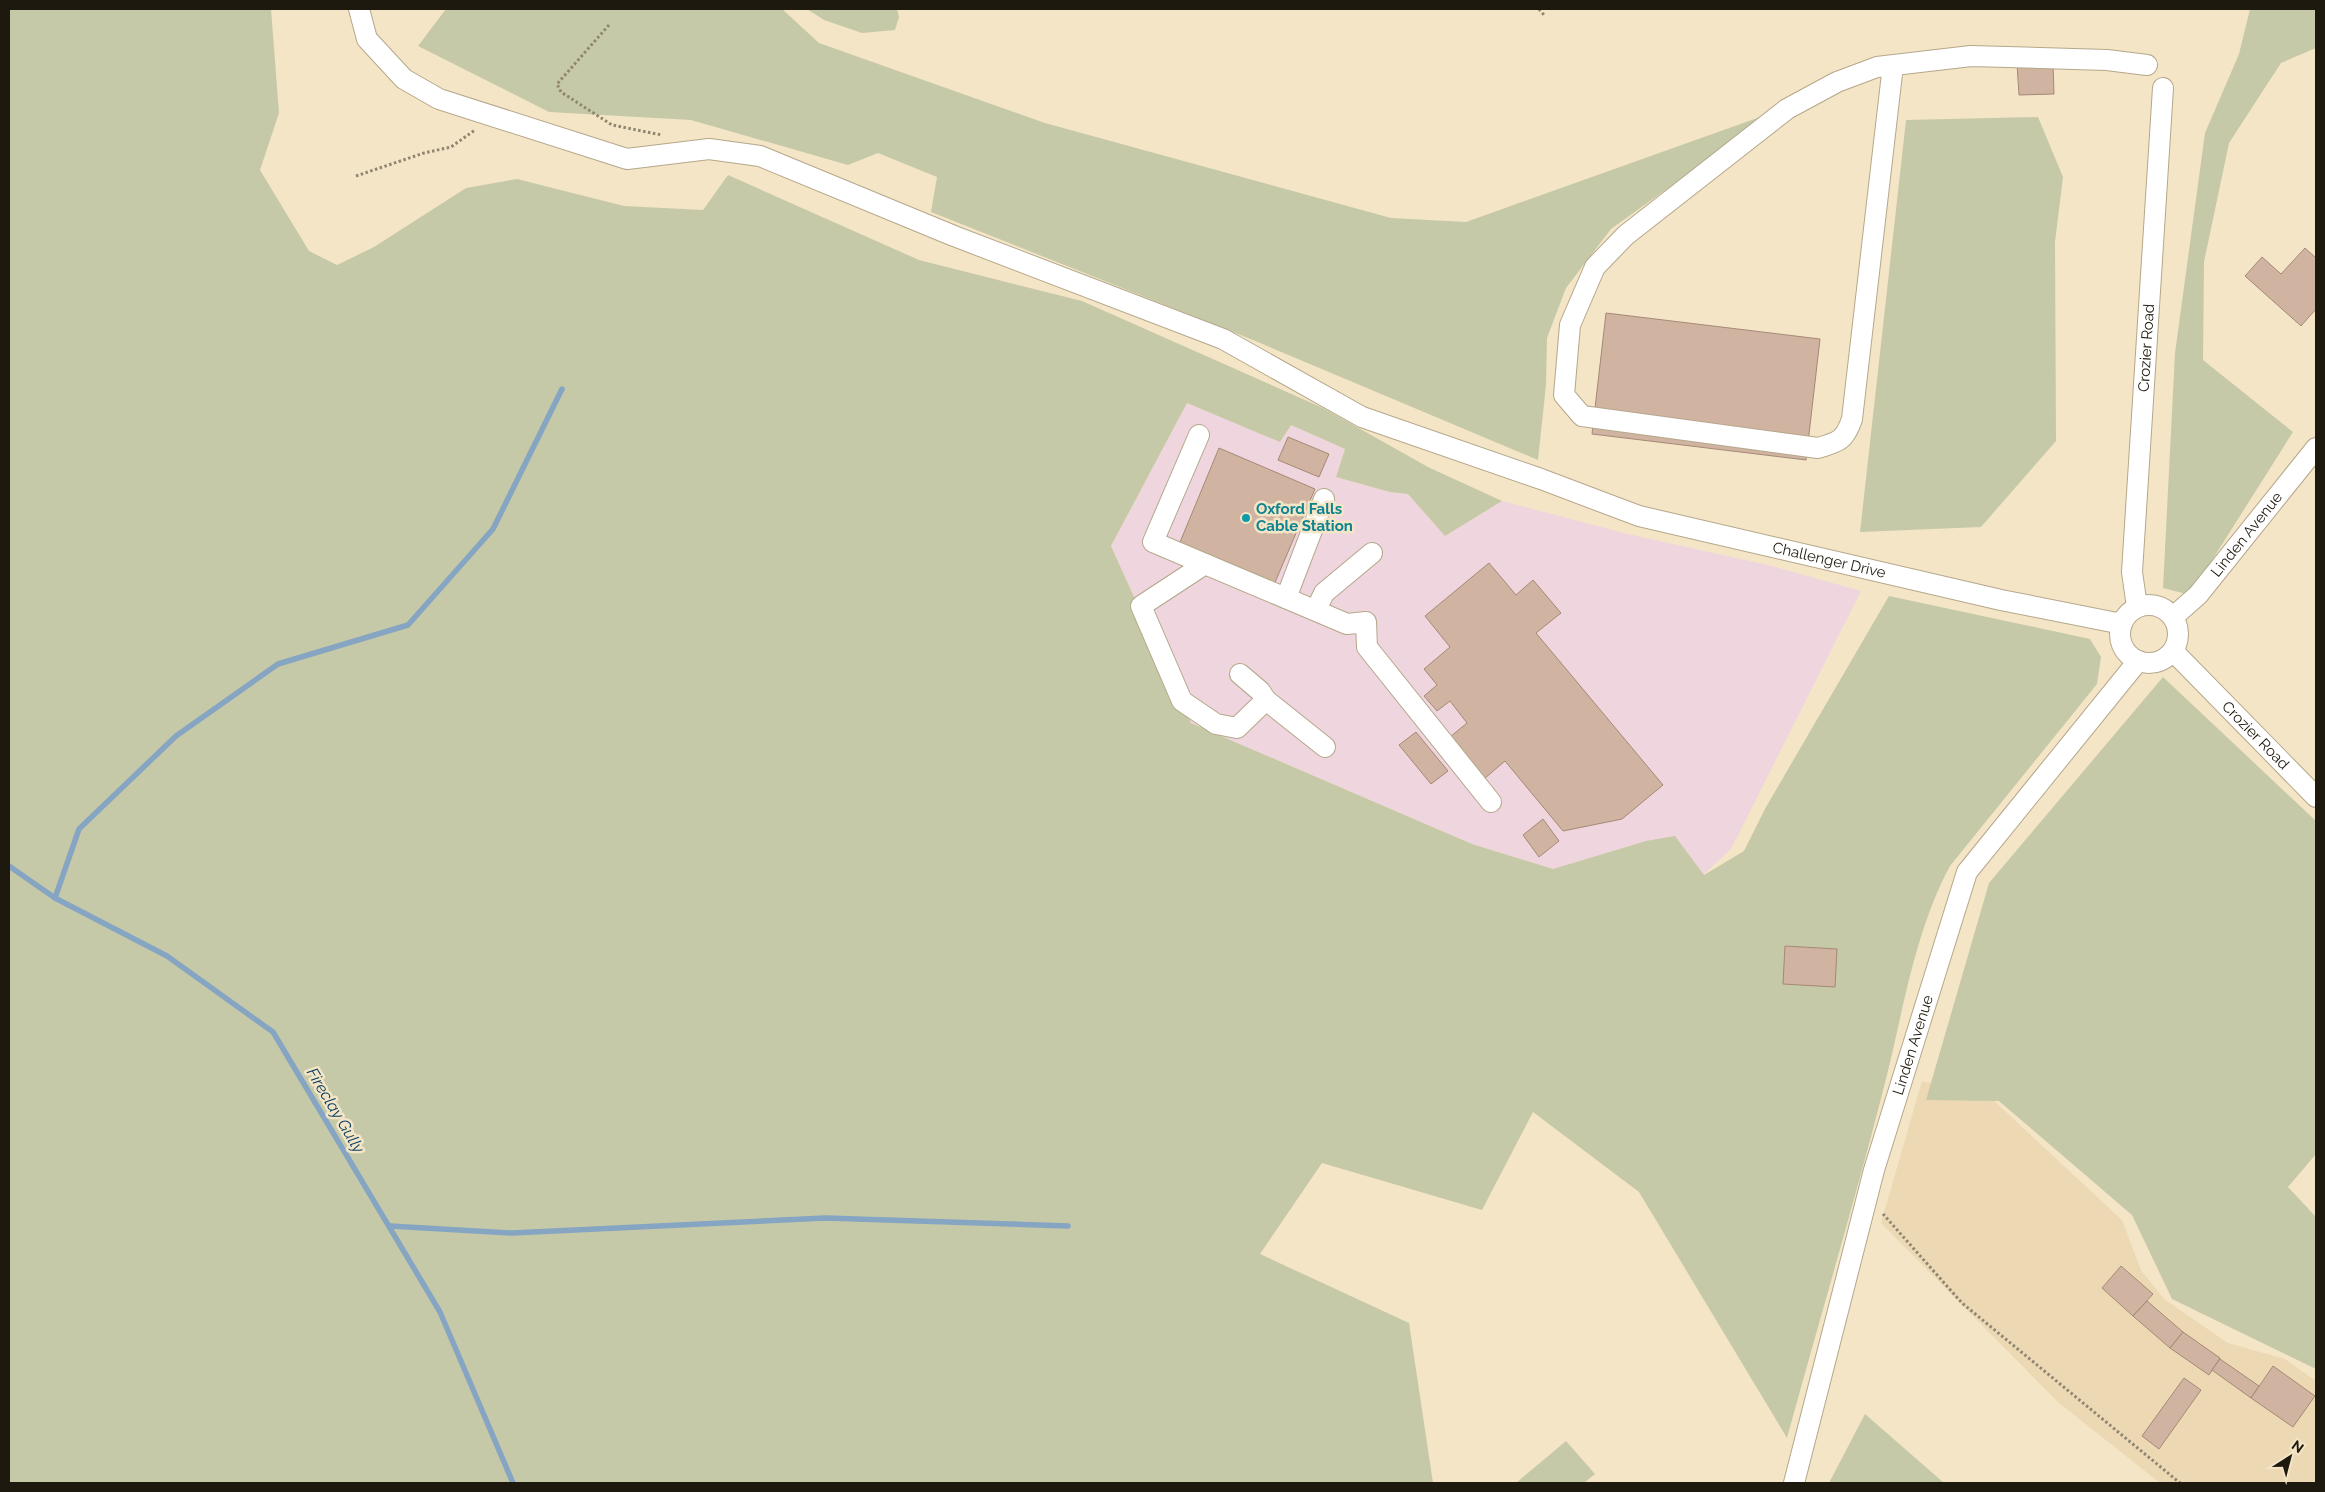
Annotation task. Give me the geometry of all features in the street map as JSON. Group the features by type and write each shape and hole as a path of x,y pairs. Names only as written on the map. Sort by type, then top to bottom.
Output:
{"street":[{"name":"Challenger Drive","path":"359,9 368,38 404,79 439,99 627,159 709,149 760,156 954,236 1223,340 1362,416 1541,479 1639,516 2000,600 2122,624"},
{"path":"1893,65 1852,419 1848,433 1838,442 1818,448 1582,416 1564,395 1570,325 1595,267 1626,235 1787,109 1836,82 1877,67 1893,65 1971,56 2107,60 2147,65"},
{"name":"Crozier Road","path":"2137,607 2132,572 2163,88"},
{"path":"1199,435 1153,542 1347,624 1366,622 1367,647 1491,802"},
{"name":"Linden Avenue","path":"2173,617 2198,595 2316,448"},
{"path":"1286,598 1324,500"},
{"path":"1316,610 1324,593 1372,553"},
{"path":"1205,564 1141,606 1182,701 1216,724 1237,728 1266,700"},
{"path":"2150,604 2163,608 2173,617 2178,628 2178,640 2173,651 2163,660 2151,663 2138,661 2126,652 2120,639 2122,624 2125,617 2137,607 2150,604"},
{"name":"Crozier Road","path":"2173,651 2316,797"},
{"name":"Linden Avenue","path":"1794,1483 1868,1196 1967,872 2138,661"},
{"path":"1240,674 1260,691 1266,700 1326,746"}],"path":[{"path":"1539,9 1544,15"},
{"path":"609,25 557,84 561,92 612,125 664,135"},
{"path":"356,176 424,153 451,148 470,135 488,115"},
{"path":"1868,1196 1962,1303 2180,1483"}],"shaded area":[{"path":"1187,403 1280,441 1291,425 1345,449 1336,477 1390,492 1408,494 1445,536 1502,501 1628,534 1772,566 1861,591 1731,849 1689,888 1646,841 1553,869 1472,844 1191,723 1111,546"},
{"path":"1922,1081 1990,1097 2122,1220 2141,1270 2164,1299 2228,1343 2285,1359 2316,1381 2316,1483 2160,1483 2059,1403 1881,1223"}],"green space":[{"path":"9,9 271,9 279,113 260,170 309,251 337,265 374,247 466,188 517,179 624,206 703,210 728,175 919,260 1082,301 1323,408 1428,467 1502,501 1445,536 1408,494 1390,492 1336,477 1345,449 1291,425 1280,442 1187,403 1111,546 1191,723 1472,844 1553,869 1646,841 1675,836 1704,875 1744,851 1766,807 1889,596 2090,639 2101,657 2097,684 1950,866 1927,918 1918,946 1873,1131 1787,1438 1639,1192 1533,1112 1482,1210 1322,1163 1260,1254 1409,1323 1433,1483 9,1483"},
{"path":"446,9 782,9 819,43 1045,123 1391,218 1466,222 1774,112 1611,229 1566,288 1547,338 1546,385 1538,460 1253,340 931,212 937,177 878,153 848,165 691,120 549,112 418,46"},
{"path":"807,9 897,9 899,17 895,30 862,33 824,20"},
{"path":"2250,9 2316,9 2316,48 2281,63 2229,143 2204,262 2203,360 2293,432 2190,595 2163,588 2175,353 2205,133 2239,54"},
{"path":"2038,117 2063,177 2055,242 2056,441 1981,527 1860,532 1906,120"},
{"path":"2163,677 2316,821 2316,1154 2288,1187 2316,1217 2316,1369 2172,1299 2132,1215 1999,1101 1926,1100 1989,883"},
{"path":"1865,1414 1944,1483 1829,1483"},
{"path":"1566,1441 1595,1474 1584,1483 1516,1483"}],"building":[{"path":"2053,63 2054,94 2019,95 2017,64"},
{"path":"2305,248 2316,258 2316,309 2301,326 2245,276 2262,257 2281,274"},
{"path":"1606,313 1820,339 1806,460 1592,434"},
{"path":"1288,437 1329,454 1319,477 1278,460"},
{"name":"Oxford Falls Cable Station","path":"1219,448 1315,489 1273,587 1178,547"},
{"path":"1489,563 1516,595 1533,580 1561,613 1536,633 1663,785 1622,819 1563,831 1505,761 1484,779 1450,737 1467,723 1450,701 1437,711 1424,696 1437,685 1424,669 1450,647 1425,616"},
{"path":"1416,732 1448,771 1431,784 1399,745"},
{"path":"1543,819 1559,841 1539,857 1523,835"},
{"path":"1785,946 1837,949 1835,987 1783,984"},
{"path":"2121,1266 2153,1294 2133,1316 2102,1288"},
{"path":"2147,1301 2183,1332 2170,1348 2133,1316"},
{"path":"2183,1332 2220,1358 2209,1375 2170,1348"},
{"path":"2220,1359 2259,1386 2251,1398 2212,1370"},
{"path":"2273,1366 2315,1396 2293,1427 2251,1398"},
{"path":"2184,1378 2201,1390 2159,1449 2142,1436"}],"waterway":[{"path":"55,898 79,829 176,736 278,664 408,625 493,529 562,389"},
{"name":"Fireclay Gully","path":"9,866 55,898 167,956 273,1032 440,1312 513,1483"},
{"path":"390,1226 512,1233 825,1218 1068,1226"}],"place":[{"name":"Oxford Falls Cable Station","path":"1246,518"}]}
